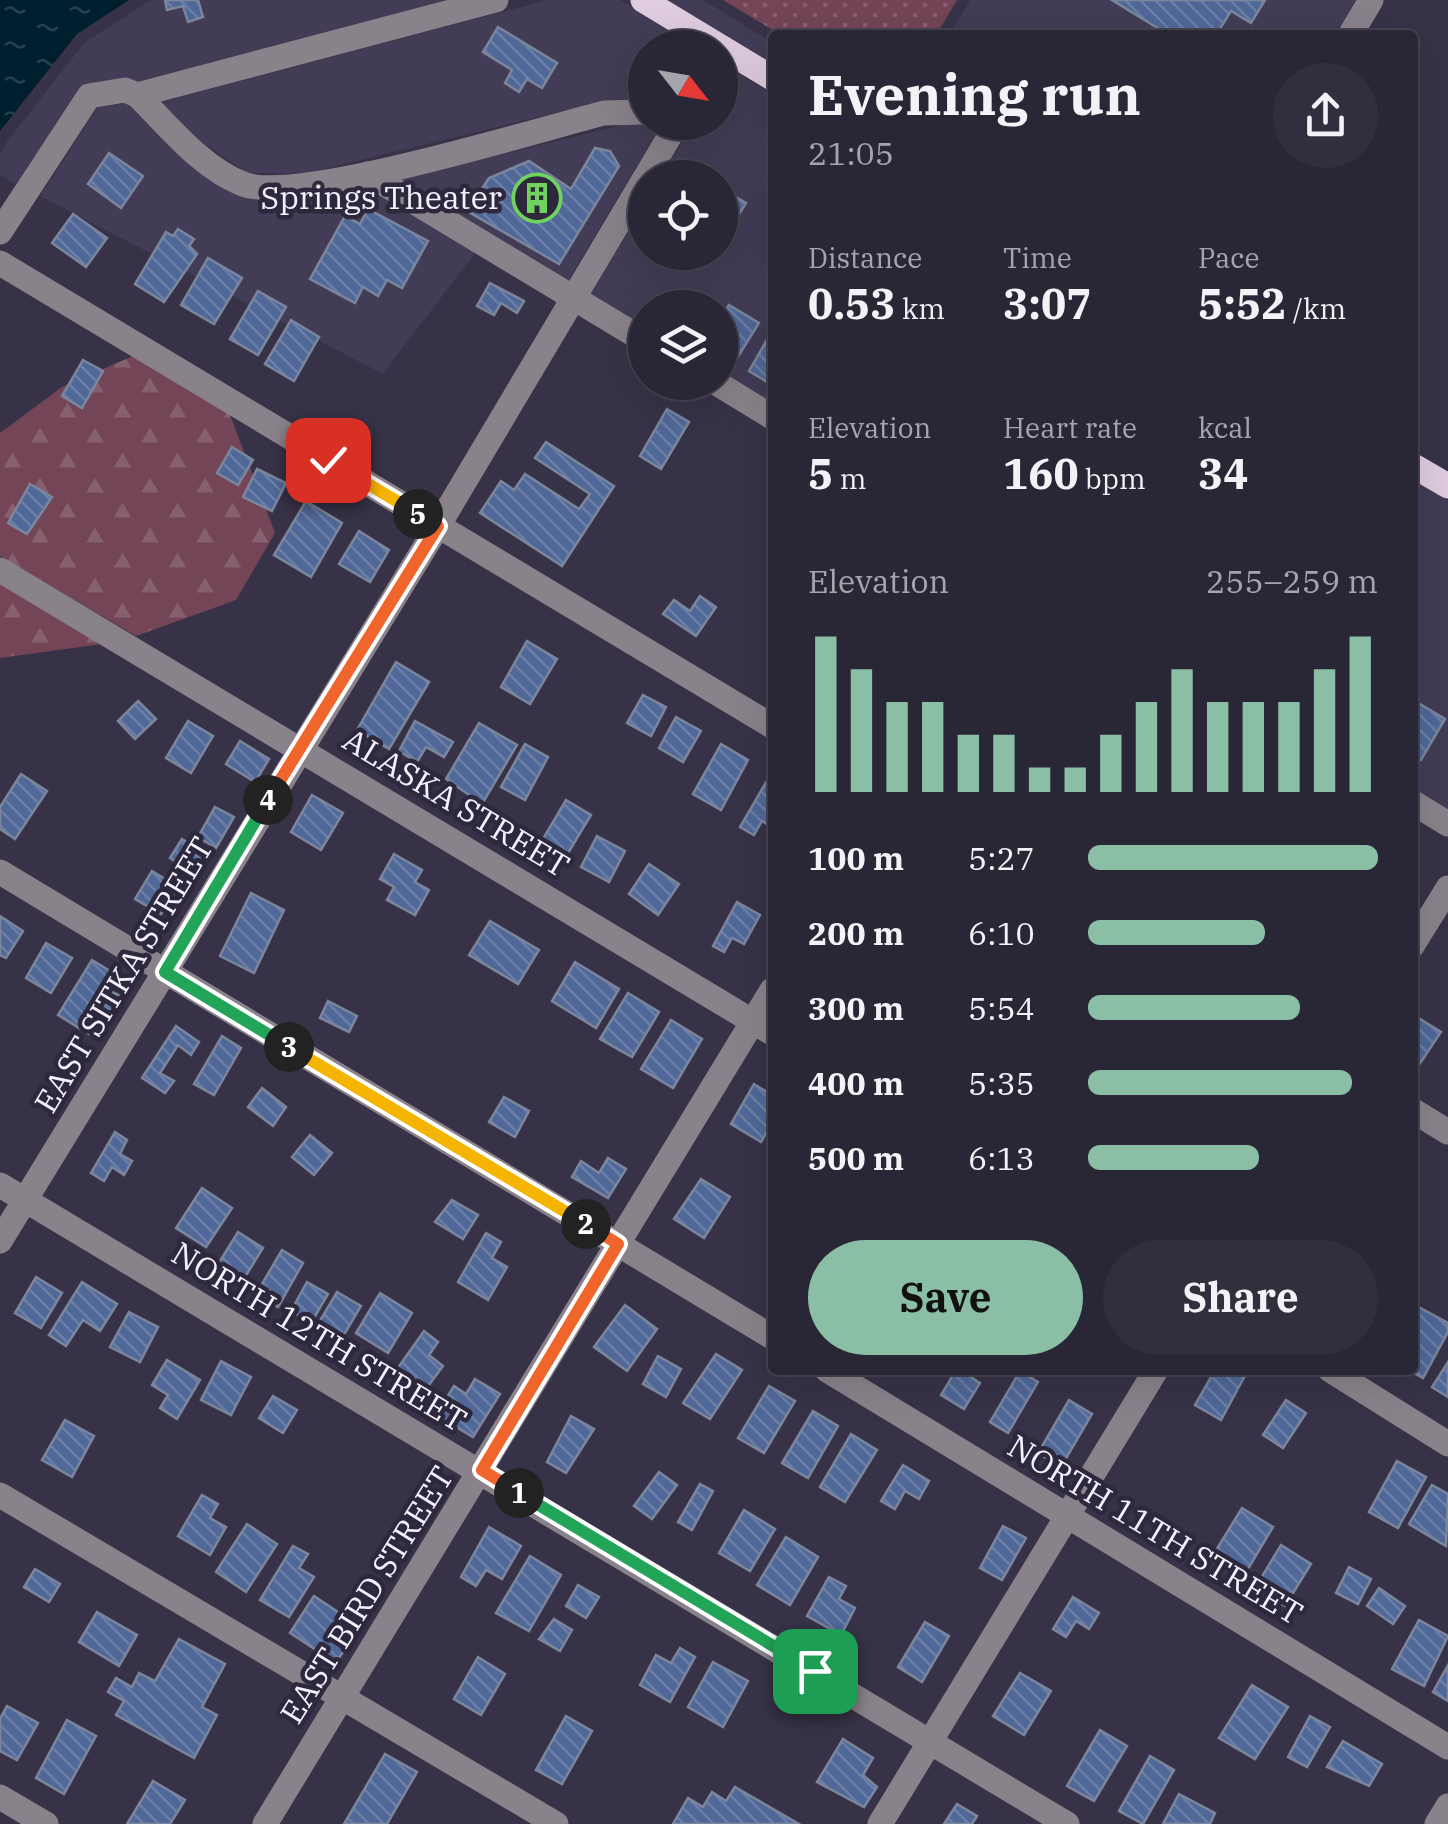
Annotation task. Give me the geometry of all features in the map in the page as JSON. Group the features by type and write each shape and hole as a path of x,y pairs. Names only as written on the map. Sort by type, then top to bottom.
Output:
{"main road":[{"path":"643,0 689,30"},
{"path":"738,60 768,76"},
{"path":"1418,468 1448,486"}],"street":[{"path":"137,95 496,0"},
{"path":"1353,30 1371,0"},
{"path":"0,232 89,96 125,90 137,95 194,152 244,185 306,186 368,174 604,113 628,112"},
{"path":"368,174 628,331"},
{"name":"EAST SITKA STREET","path":"0,1241 438,526 628,206"},
{"path":"0,263 768,724"},
{"path":"738,396 768,415"},
{"name":"ALASKA STREET","path":"0,570 763,1027"},
{"path":"1418,806 1448,824"},
{"path":"0,872 768,1335"},
{"path":"1418,936 1448,888"},
{"name":"EAST BIRD STREET","path":"264,1824 618,1244 763,1027"},
{"path":"1418,1114 1448,1132"},
{"name":"NORTH 12TH STREET","path":"0,1186 482,1470 1067,1824"},
{"name":"NORTH 11TH STREET","path":"836,1375 1448,1747"},
{"path":"880,1824 1153,1375"},
{"path":"1338,1375 1448,1444"},
{"path":"0,1494 556,1824"},
{"path":"0,1797 46,1824"},
{"path":"1437,1824 1448,1806"}],"shaded area":[{"path":"151,0 447,0 137,82 86,84 78,89 16,184 0,175 0,154 8,140 85,42"},
{"path":"548,0 620,0 669,30 628,30 628,100 599,102 304,174 247,173 203,143 161,102"},
{"path":"666,0 703,0 768,40 768,63 738,44 738,30 715,30"},
{"path":"970,0 1356,0 1337,30 952,30"},
{"path":"738,73 768,92 768,401 738,383 738,290 628,290 628,317 591,294 628,232 628,270 738,270 738,160 671,160 684,140 738,140"},
{"path":"125,103 238,195 308,199 367,187 556,301 475,253 383,374 40,196 98,107"},
{"path":"628,124 628,140 652,140 640,160 628,160 628,181 568,281 399,179"},
{"path":"1418,482 1448,500 1448,810 1418,791"}],"green space":[{"path":"723,0 957,0 939,30 773,30"},
{"path":"133,356 230,415 275,533 236,600 136,636 0,556 0,433 62,387"},
{"path":"0,584 102,644 0,658"}],"water":[{"path":"0,0 129,0 77,34 0,131"}],"building":[{"path":"165,0 198,0 203,17 188,22 183,6 167,10"},
{"path":"1112,0 1265,0 1251,23 1231,11 1219,30 1161,30"},
{"path":"498,27 557,63 542,88 527,79 519,92 505,83 512,70 483,52"},
{"name":"Springs Theater","path":"595,148 610,151 619,166 559,264 467,211 489,178 529,161 571,189"},
{"path":"109,153 143,176 121,208 88,184"},
{"path":"738,198 746,203 738,216"},
{"path":"368,209 428,241 402,288 387,280 378,296 363,287 355,303 310,279 345,216 360,224"},
{"path":"73,214 107,238 86,267 52,243"},
{"path":"178,229 194,239 189,246 197,254 164,302 135,284 166,232 173,236"},
{"path":"208,258 242,278 214,324 181,305"},
{"path":"490,283 524,301 517,313 501,303 494,315 477,306"},
{"path":"258,291 286,307 258,355 230,339"},
{"path":"738,310 759,323 738,357"},
{"path":"291,320 319,337 294,381 265,364"},
{"path":"768,338 768,383 749,371"},
{"path":"83,360 103,371 82,408 62,396"},
{"path":"667,409 689,422 661,469 640,456"},
{"path":"546,442 614,486 562,566 480,513 501,481 514,490 525,474 579,509 590,494 535,458"},
{"path":"232,447 253,460 238,485 217,473"},
{"path":"257,469 286,483 272,511 243,497"},
{"path":"30,484 52,497 27,534 8,523"},
{"path":"306,501 342,523 311,577 274,555"},
{"path":"359,531 389,550 370,582 339,564"},
{"path":"700,596 716,607 696,636 663,614 674,600 690,611"},
{"path":"527,641 557,659 530,704 501,687"},
{"path":"396,662 429,682 389,749 357,730"},
{"path":"643,695 666,707 651,736 627,723"},
{"path":"138,701 156,719 135,739 118,721"},
{"path":"1420,704 1445,719 1421,760 1418,759"},
{"path":"676,717 701,731 683,762 659,748"},
{"path":"188,721 213,736 191,773 166,758"},
{"path":"415,721 453,742 444,757 426,747 417,762 399,751"},
{"path":"479,723 517,745 482,804 446,779"},
{"path":"240,741 269,759 255,782 226,764"},
{"path":"525,744 548,757 525,800 501,787"},
{"path":"721,744 748,760 721,810 693,794"},
{"path":"21,774 47,791 15,839 0,829 0,807"},
{"path":"768,779 768,825 762,821 754,835 740,827"},
{"path":"312,795 343,813 321,850 291,832"},
{"path":"566,800 591,815 562,863 537,849"},
{"path":"215,807 234,817 216,848 198,837"},
{"path":"597,836 625,851 609,882 581,867"},
{"path":"182,839 206,853 193,873 170,858"},
{"path":"394,854 422,870 415,882 429,890 415,915 387,900 394,887 380,879"},
{"path":"649,864 679,884 658,915 629,894"},
{"path":"152,871 178,887 161,914 135,899"},
{"path":"251,893 284,910 254,973 220,956"},
{"path":"737,902 760,915 744,944 732,938 724,952 713,946"},
{"path":"0,916 23,931 6,958 0,955"},
{"path":"490,921 539,950 518,984 469,955"},
{"path":"46,943 72,958 51,993 26,978"},
{"path":"92,960 118,976 109,990 122,997 97,1039 58,1015"},
{"path":"575,962 619,989 596,1028 552,1001"},
{"path":"628,993 659,1012 632,1057 600,1039"},
{"path":"328,1001 357,1016 349,1032 320,1018"},
{"path":"1418,1018 1441,1032 1418,1066"},
{"path":"671,1020 702,1039 673,1088 641,1069"},
{"path":"176,1026 199,1042 191,1055 178,1045 160,1073 174,1081 165,1093 142,1078"},
{"path":"222,1036 241,1048 214,1095 194,1084"},
{"path":"754,1084 768,1093 768,1130 761,1142 731,1124"},
{"path":"262,1088 286,1107 273,1126 248,1107"},
{"path":"504,1097 529,1111 515,1137 489,1122"},
{"path":"115,1132 127,1140 120,1154 132,1161 124,1175 112,1167 104,1181 91,1173"},
{"path":"310,1135 332,1153 314,1175 292,1157"},
{"path":"608,1158 626,1169 608,1198 572,1177 581,1161 599,1173"},
{"path":"701,1179 730,1197 704,1238 674,1219"},
{"path":"202,1188 232,1208 206,1247 176,1228"},
{"path":"452,1200 478,1215 463,1239 435,1222"},
{"path":"238,1232 263,1248 240,1285 215,1269"},
{"path":"486,1233 501,1242 492,1258 507,1267 488,1300 458,1282"},
{"path":"282,1250 303,1263 278,1307 256,1294"},
{"path":"36,1277 62,1293 41,1328 15,1313"},
{"path":"82,1282 117,1304 100,1331 83,1320 66,1346 49,1335"},
{"path":"307,1282 328,1294 311,1323 291,1311"},
{"path":"337,1292 361,1306 342,1338 318,1324"},
{"path":"380,1293 412,1313 388,1353 356,1333"},
{"path":"625,1305 657,1329 627,1371 594,1347"},
{"path":"1418,1307 1448,1323 1448,1332 1423,1378 1417,1375"},
{"path":"129,1312 158,1327 140,1362 110,1347"},
{"path":"424,1331 438,1342 429,1355 443,1366 423,1393 395,1372"},
{"path":"716,1354 742,1370 710,1419 683,1403"},
{"path":"658,1356 681,1369 666,1397 643,1384"},
{"path":"167,1360 200,1380 177,1419 160,1408 168,1395 152,1385"},
{"path":"221,1361 251,1377 231,1415 201,1400"},
{"path":"1448,1362 1448,1397 1432,1387"},
{"path":"953,1375 970,1375 980,1383 964,1409 941,1395"},
{"path":"1018,1375 1038,1382 1008,1433 990,1422"},
{"path":"1212,1375 1245,1375 1221,1420 1195,1405"},
{"path":"475,1379 500,1394 473,1437 436,1415 454,1386 466,1394"},
{"path":"769,1386 795,1401 764,1453 738,1438"},
{"path":"273,1396 297,1410 283,1433 259,1418"},
{"path":"1069,1400 1092,1414 1061,1467 1038,1453"},
{"path":"1286,1400 1306,1413 1283,1448 1263,1435"},
{"path":"813,1411 838,1426 808,1478 782,1463"},
{"path":"571,1416 594,1429 566,1473 547,1462"},
{"path":"65,1420 94,1436 72,1477 42,1460"},
{"path":"851,1434 877,1450 845,1502 820,1487"},
{"path":"1397,1461 1426,1477 1398,1528 1369,1512"},
{"path":"903,1465 929,1481 919,1499 905,1491 895,1509 881,1501"},
{"path":"659,1472 677,1485 652,1519 634,1506"},
{"path":"700,1484 713,1491 692,1530 678,1522"},
{"path":"1432,1485 1448,1494 1446,1546 1409,1524"},
{"path":"202,1495 218,1504 210,1518 226,1527 210,1555 178,1536"},
{"path":"1242,1508 1273,1527 1242,1579 1210,1560"},
{"path":"744,1510 775,1529 750,1571 719,1553"},
{"path":"247,1524 277,1544 246,1592 216,1572"},
{"path":"1003,1526 1026,1538 1002,1580 980,1568"},
{"path":"489,1527 521,1546 502,1579 486,1570 476,1586 461,1577"},
{"path":"786,1537 818,1557 790,1605 757,1585"},
{"path":"1281,1545 1311,1564 1285,1606 1255,1588"},
{"path":"293,1546 308,1554 299,1568 314,1577 289,1617 260,1600"},
{"path":"530,1556 561,1575 529,1631 496,1613"},
{"path":"1349,1567 1371,1579 1358,1604 1336,1593"},
{"path":"35,1569 60,1584 49,1602 24,1587"},
{"path":"829,1577 846,1586 839,1599 855,1608 841,1635 807,1616"},
{"path":"578,1585 599,1597 586,1618 566,1606"},
{"path":"1379,1588 1405,1606 1393,1624 1367,1606"},
{"path":"314,1596 359,1626 336,1663 290,1633"},
{"path":"1073,1597 1099,1613 1089,1629 1076,1621 1066,1637 1053,1629"},
{"path":"97,1612 137,1635 119,1666 79,1642"},
{"path":"554,1619 572,1630 560,1651 539,1639"},
{"path":"1419,1620 1448,1636 1424,1686 1392,1669"},
{"path":"925,1622 949,1636 922,1682 898,1667"},
{"path":"179,1639 225,1664 202,1707 217,1715 194,1758 116,1715 124,1701 108,1692 116,1678 132,1687 139,1673 155,1681"},
{"path":"680,1648 695,1657 670,1702 640,1685 656,1655 671,1663"},
{"path":"478,1657 505,1674 481,1715 454,1699"},
{"path":"713,1662 748,1681 723,1727 688,1707"},
{"path":"1448,1665 1448,1701 1433,1692"},
{"path":"1020,1673 1051,1691 1024,1735 993,1716"},
{"path":"1252,1685 1288,1707 1255,1759 1219,1738"},
{"path":"7,1706 38,1723 17,1760 0,1751 0,1719"},
{"path":"566,1716 592,1731 562,1784 536,1770"},
{"path":"1310,1716 1330,1727 1307,1767 1288,1757"},
{"path":"67,1720 96,1736 64,1794 36,1778"},
{"path":"1100,1730 1127,1746 1094,1801 1067,1786"},
{"path":"843,1739 873,1758 863,1775 877,1787 864,1807 817,1782"},
{"path":"1343,1741 1382,1764 1369,1786 1327,1767"},
{"path":"385,1754 417,1772 387,1824 344,1824"},
{"path":"1150,1756 1174,1770 1143,1824 1119,1811"},
{"path":"153,1781 185,1800 170,1824 127,1824"},
{"path":"735,1787 799,1824 673,1824 688,1798 703,1807 712,1792 726,1801"},
{"path":"1179,1794 1215,1813 1210,1824 1163,1824"},
{"path":"957,1804 977,1816 972,1824 944,1824"}],"place":[{"name":"Springs Theater","path":"537,198"}],"route":[{"path":"328,460 438,526 165,972 618,1244 482,1470 815,1671"}]}
